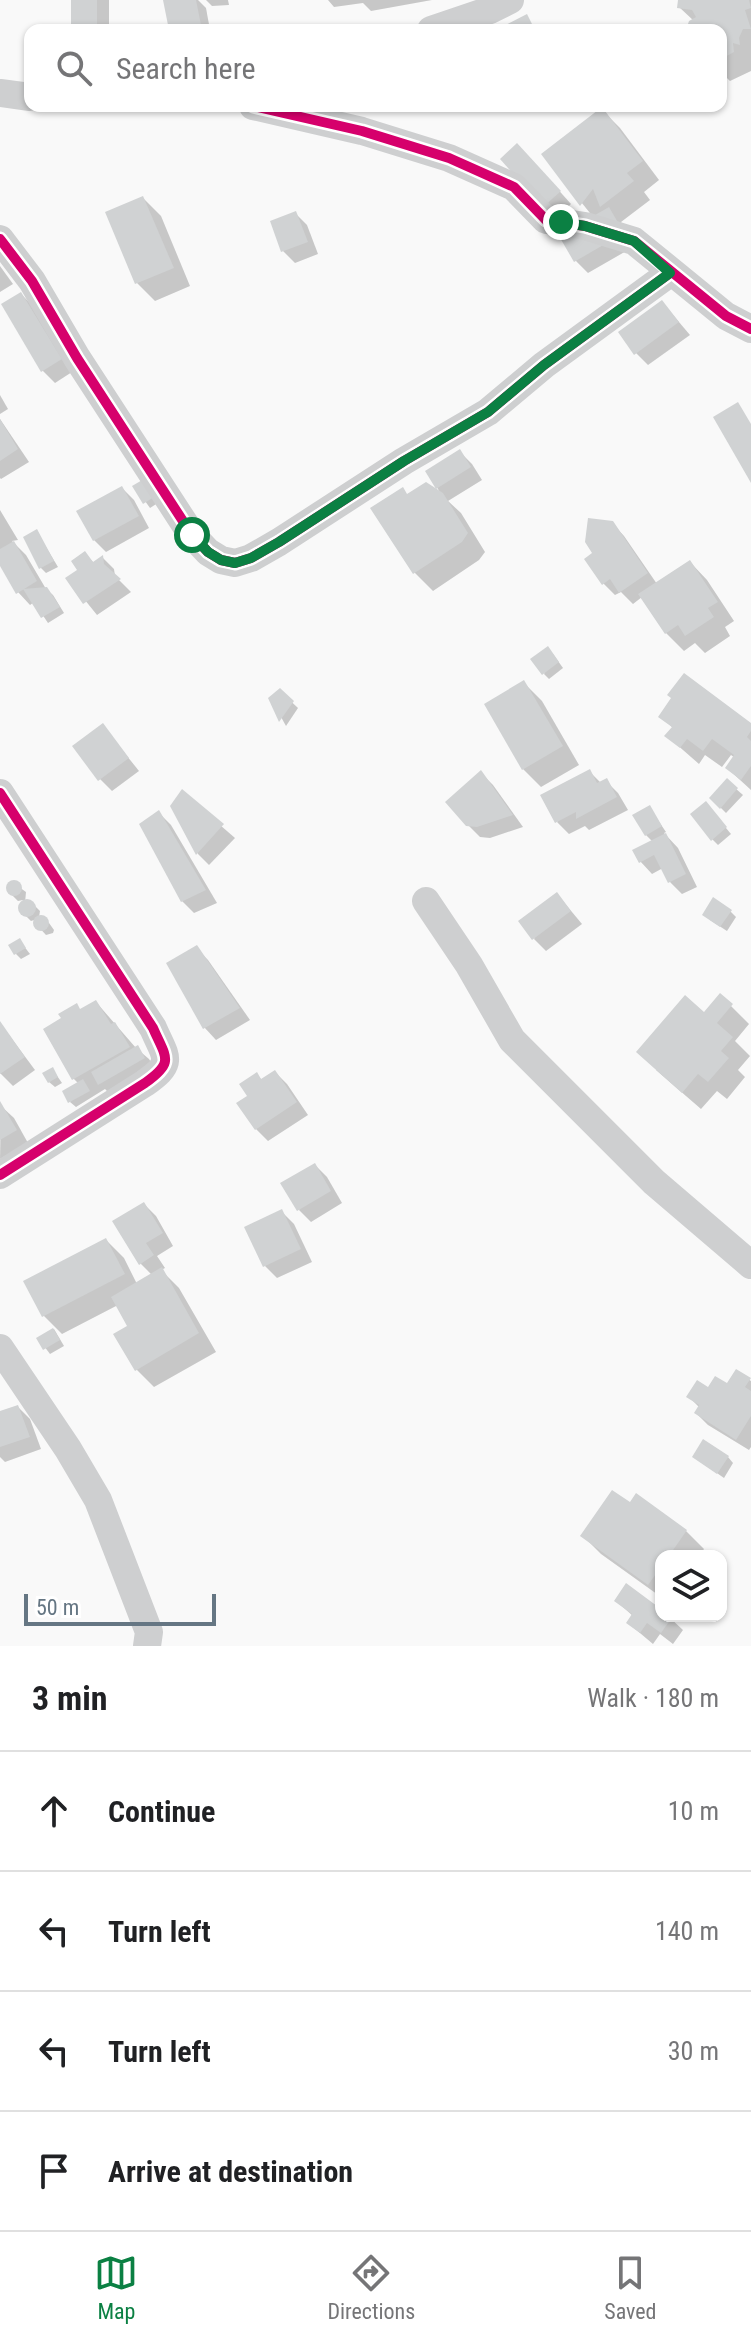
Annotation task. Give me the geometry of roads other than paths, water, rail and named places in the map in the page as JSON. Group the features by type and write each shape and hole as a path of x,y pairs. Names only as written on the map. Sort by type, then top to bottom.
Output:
{"street":[{"path":"449,24 510,0"},
{"path":"0,93 24,96"},
{"path":"279,112 362,131 449,158 514,187 546,220 585,226 634,241 726,316 751,329"},
{"path":"0,239 32,281 77,358 192,535 208,552 221,560 235,563 279,542 404,461 488,412 544,365 670,273"},
{"path":"0,793 153,1028 166,1058 163,1070 145,1083 0,1175"},
{"path":"426,901 469,965 512,1040 654,1182 751,1265"},
{"path":"0,1348 68,1449 98,1500 149,1632 147,1646"}]}
